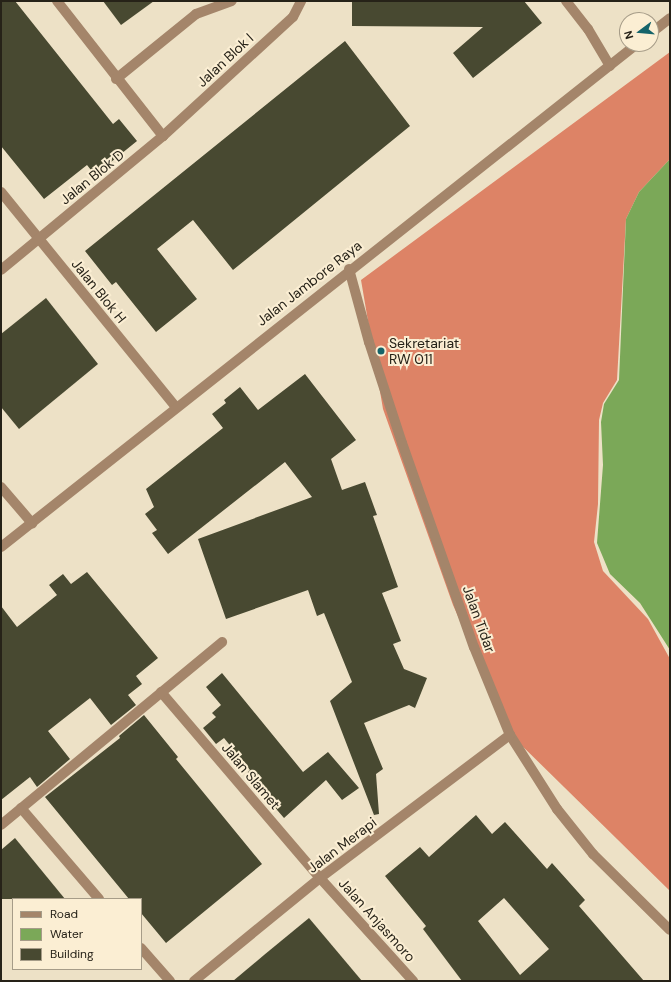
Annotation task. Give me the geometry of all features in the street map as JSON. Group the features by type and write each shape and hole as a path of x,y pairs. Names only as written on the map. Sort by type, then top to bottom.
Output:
{"street":[{"path":"57,1 116,79 163,136"},
{"path":"116,79 196,14 232,1"},
{"name":"Jalan Blok I","path":"163,136 293,17 301,1"},
{"path":"566,1 588,29 610,66"},
{"path":"659,27 670,18"},
{"name":"Jalan Jambore Raya","path":"1,547 350,269 627,52"},
{"name":"Jalan Blok D","path":"1,270 163,136"},
{"name":"Jalan Blok H","path":"1,192 176,407"},
{"name":"Jalan Tidar","path":"350,269 368,342 402,443 474,647 510,735 557,809 592,854 670,930"},
{"path":"1,487 32,523"},
{"path":"1,825 222,642"},
{"name":"Jalan Slamet","path":"161,692 320,878"},
{"name":"Jalan Merapi","path":"194,981 320,878 510,735"},
{"path":"21,808 98,898"},
{"name":"Jalan Anjasmoro","path":"320,878 413,981"},
{"path":"142,949 170,981"}],"shaded area":[{"path":"670,52 670,159 639,192 626,219 617,380 603,403 599,420 598,504 594,542 603,571 648,619 670,659 670,891 511,735 453,605 383,409 361,280"}],"water":[{"path":"670,159 670,650 640,603 610,574 597,543 603,465 601,422 604,404 619,380 626,219 639,192"}],"building":[{"path":"1,1 15,1 113,124 119,119 137,141 95,175 87,165 44,199 1,146"},
{"path":"103,1 154,1 121,25"},
{"path":"352,1 524,1 542,23 473,78 453,53 483,27 352,26"},
{"path":"345,41 410,126 233,270 193,220 157,249 197,299 156,332 116,282 112,285 85,251"},
{"path":"46,298 98,364 19,429 1,407 1,334"},
{"path":"305,374 356,440 331,459 342,490 365,482 377,515 373,516 398,587 382,593 401,641 393,644 404,669 427,678 415,708 409,705 364,723 383,769 376,774 379,814 374,815 330,701 352,682 324,613 317,616 308,590 226,619 198,539 312,497 285,462 168,554 152,533 157,530 145,514 154,507 146,489 223,428 212,414 226,403 224,400 240,387 258,410"},
{"path":"87,572 158,658 136,676 142,684 128,695 136,705 111,725 90,698 48,731 70,759 37,787 30,777 1,800 1,606 17,627 57,595 49,585 63,574 71,584"},
{"path":"222,673 303,772 328,752 359,788 342,800 326,780 284,818 246,774 250,770 224,738 216,744 203,728 216,717 212,713 221,705 206,687"},
{"path":"144,715 178,757 176,759 262,864 166,943 142,914 142,898 128,898 45,797 120,738 119,736"},
{"path":"476,815 492,834 505,822 547,869 552,863 585,900 579,906 644,981 462,981 423,929 426,926 385,876 420,847 429,857","holes":["504,898 549,949 520,975 478,921"]},
{"path":"15,838 64,898 1,899 1,850"},
{"path":"309,918 362,981 233,981 264,955"}],"place":[{"name":"Sekretariat RW 011","path":"381,351"}]}
